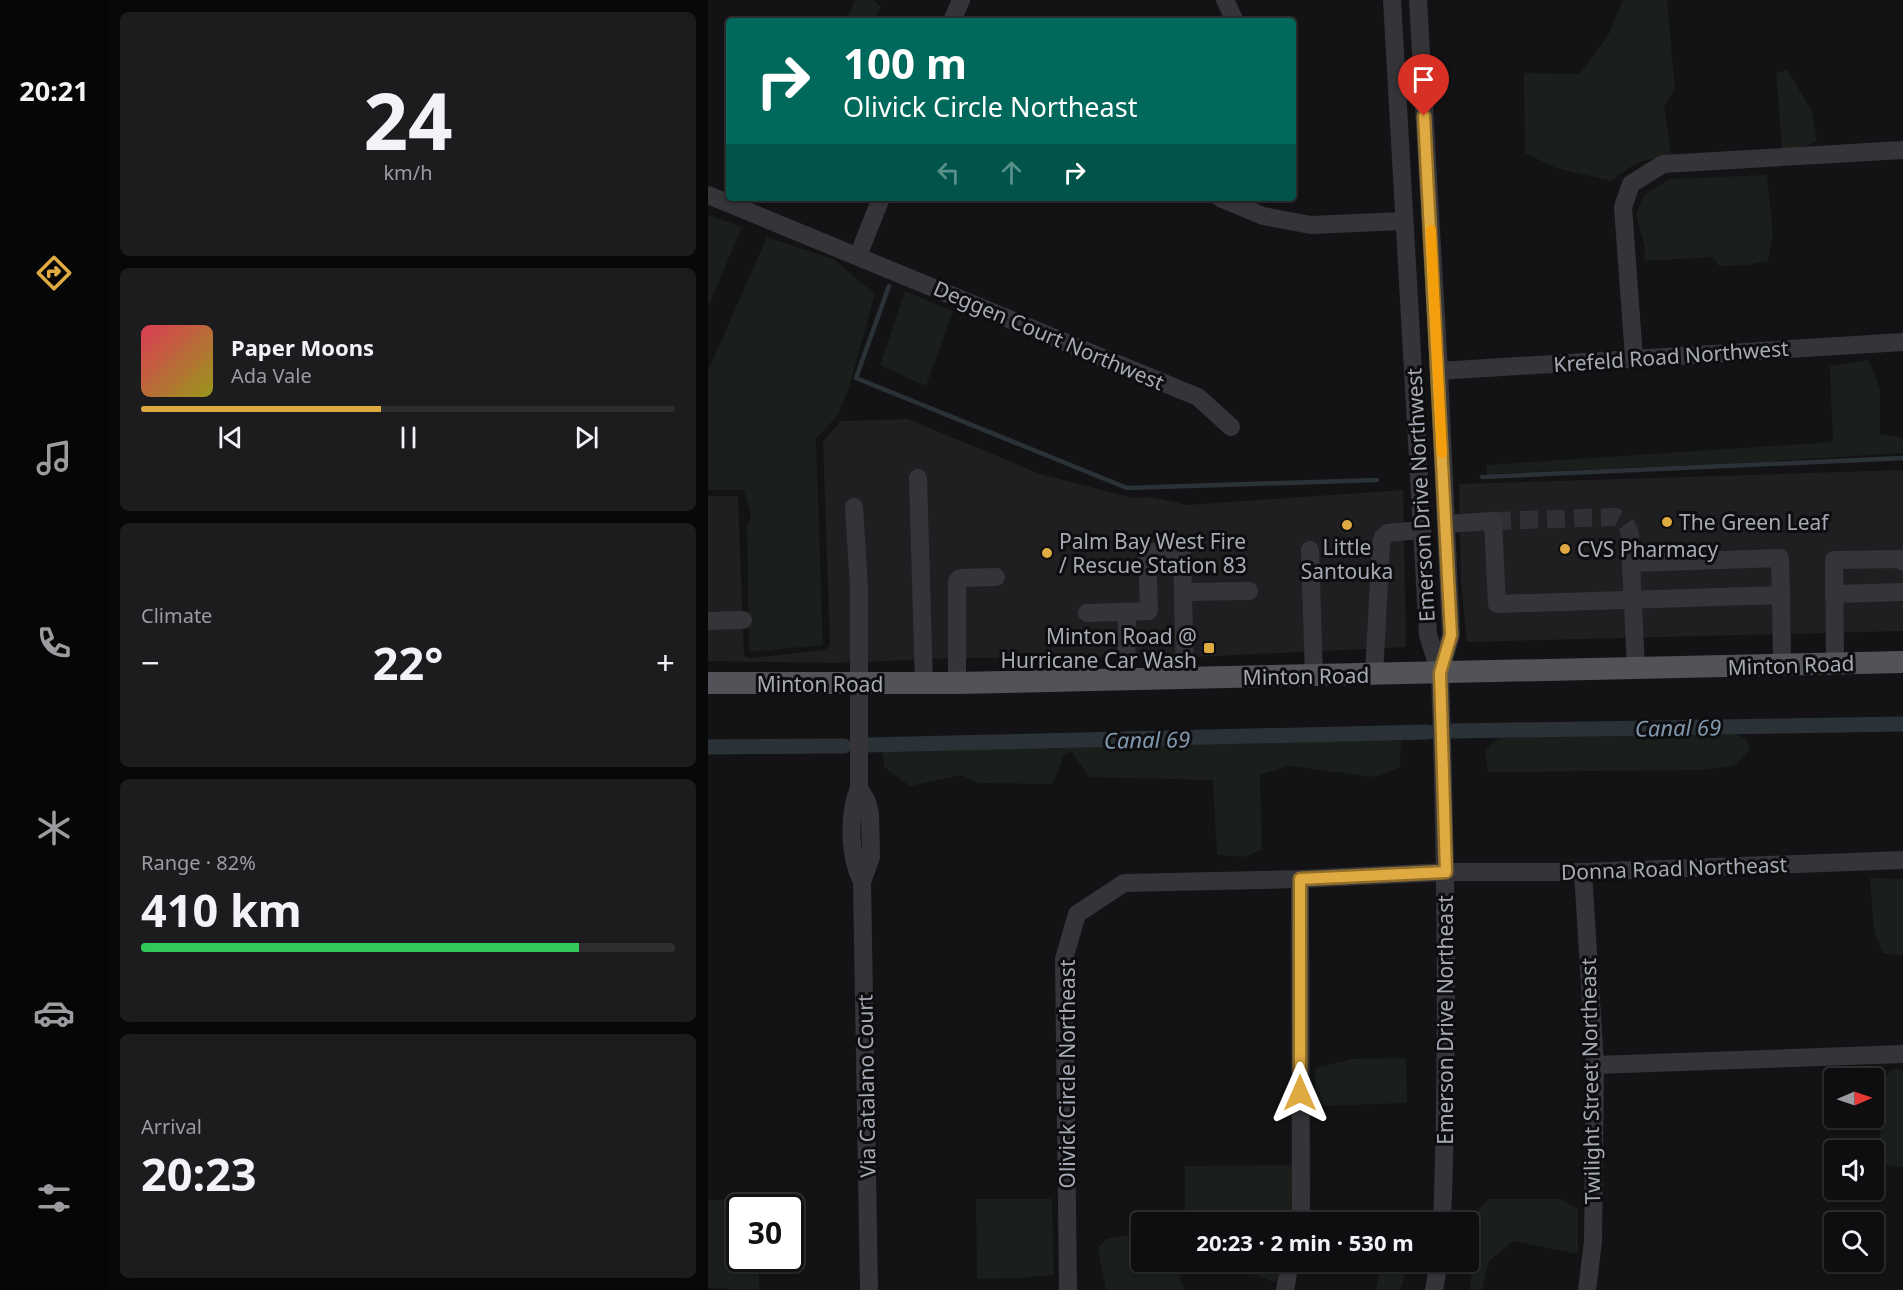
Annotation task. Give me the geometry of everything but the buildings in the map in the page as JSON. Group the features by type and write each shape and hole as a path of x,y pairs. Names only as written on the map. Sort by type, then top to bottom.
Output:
{"main road":[{"name":"Minton Road","path":"708,683 924,684 1903,662"}],"street":[{"path":"953,18 961,0"},
{"path":"1225,0 1234,18"},
{"name":"Emerson Drive Northwest","path":"1392,0 1428,635 1440,673"},
{"name":"Emerson Drive Northwest","path":"1418,0 1451,635 1440,673"},
{"path":"1634,358 1623,207 1631,184 1664,164 1903,150"},
{"name":"Deggen Court Northwest","path":"708,195 1198,397 1231,427"},
{"path":"858,256 881,201"},
{"path":"1227,201 1263,216 1311,225 1403,221"},
{"name":"Krefeld Road Northwest","path":"1439,371 1903,342"},
{"path":"918,478 924,684"},
{"name":"Via Catalano Court","path":"854,507 859,588 859,788 852,811 871,857 862,882 869,1290"},
{"path":"1446,524 1493,521 1497,604 1781,595"},
{"path":"1374,675 1383,537 1387,533 1422,530"},
{"path":"1310,550 1314,676"},
{"path":"1087,613 1149,611 1147,552 1182,551 1185,679"},
{"path":"1636,668 1631,563 1780,558 1782,665"},
{"path":"1835,663 1834,560 1903,559 1903,561"},
{"path":"957,683 957,580 996,577"},
{"path":"1183,592 1249,591"},
{"path":"1834,594 1903,592"},
{"path":"1126,680 1127,612"},
{"path":"708,621 742,620"},
{"name":"Emerson Drive Northeast","path":"1440,673 1446,872 1446,1113 1442,1212"},
{"name":"Donna Road Northeast","path":"1446,872 1583,872 1903,860"},
{"name":"Olivick Circle Northeast","path":"1068,1290 1064,959 1077,914 1124,883 1300,879 1446,872"},
{"name":"Twilight Street Northeast","path":"1583,872 1594,1065 1593,1240 1587,1290"},
{"path":"1300,879 1300,1212"},
{"path":"1594,1065 1903,1054"},
{"path":"1285,1290 1288,1272"},
{"path":"1434,1290 1437,1272"}],"shaded area":[{"path":"855,0 873,0 881,7 876,18 847,18"},
{"path":"1623,0 1667,0 1675,89 1664,106 1671,154 1636,163 1611,181 1556,168 1525,153 1524,73 1580,74 1607,38"},
{"path":"1787,70 1812,111 1817,141 1792,152 1782,148 1776,73"},
{"path":"1767,175 1773,234 1768,261 1747,265 1719,266 1713,257 1644,261 1645,248 1636,214 1644,195 1670,179"},
{"path":"708,215 742,227 708,307"},
{"path":"767,237 833,259 875,294 849,387 838,415 816,439 823,645 749,652 747,528 751,515 744,490 708,490 708,371"},
{"path":"905,291 953,311 926,386 880,365"},
{"path":"1869,360 1880,389 1880,434 1903,438 1903,453 1487,474 1486,465 1833,442 1830,366"},
{"path":"908,419 1040,474 1133,498 1151,497 1187,505 1403,490 1406,647 1194,657 960,658 836,663 708,661 708,496 738,496 744,656 750,658 825,650 830,645 823,441 841,421"},
{"path":"1903,470 1903,631 1467,642 1461,582 1459,484"},
{"path":"1731,732 1746,739 1750,750 1734,766 1699,770 1488,772 1485,750 1500,737"},
{"path":"1401,740 1400,767 1374,777 1289,766 1260,775 1262,849 1244,857 1217,855 1213,780 1089,777 1072,752 1064,755 1053,784 978,783 961,775 910,786 885,768 882,751"},
{"path":"1870,878 1903,879 1903,956 1883,953 1874,932"},
{"path":"1406,1058 1407,1103 1316,1106 1315,1068 1353,1059"},
{"path":"1893,1069 1903,1070 1903,1167 1884,1165 1884,1140 1880,1140 1881,1128 1884,1128 1885,1077"},
{"path":"1293,1165 1292,1212 1185,1212 1185,1166"},
{"path":"976,1199 1052,1199 1054,1275 977,1279"},
{"path":"1489,1199 1561,1199 1578,1209 1578,1254 1513,1241 1489,1261 1482,1290 1470,1290 1472,1272 1479,1272 1478,1210"},
{"path":"708,1200 726,1200 726,1272 759,1272 759,1290 708,1288"},
{"path":"1131,1235 1131,1272 1194,1272 1179,1275 1184,1290 1106,1290 1098,1248 1106,1239"},
{"path":"1244,1272 1278,1272 1276,1282"},
{"path":"1380,1272 1404,1272 1400,1290 1376,1290"}],"waterway":[{"path":"889,286 856,378 1127,488 1377,480"},
{"path":"1482,477 1903,458"},
{"name":"Canal 69","path":"1453,731 1903,724"},
{"name":"Canal 69","path":"866,745 1428,732"},
{"name":"Canal 69","path":"708,747 844,746"}],"tunnel":[{"path":"1493,521 1615,517 1626,524 1629,530 1631,563"}],"slow traffic":[{"path":"1431,230 1442,453"}],"place":[{"name":"The Green Leaf","path":"1667,522"},
{"name":"Little Santouka","path":"1347,525"},
{"name":"CVS Pharmacy","path":"1565,549"},
{"name":"Palm Bay West Fire / Rescue Station 83","path":"1047,553"},
{"name":"Minton Road @ Hurricane Car Wash","path":"1209,648"}],"route":[{"path":"1300,1093 1300,879 1446,872 1440,673 1451,635 1424,116"}]}
